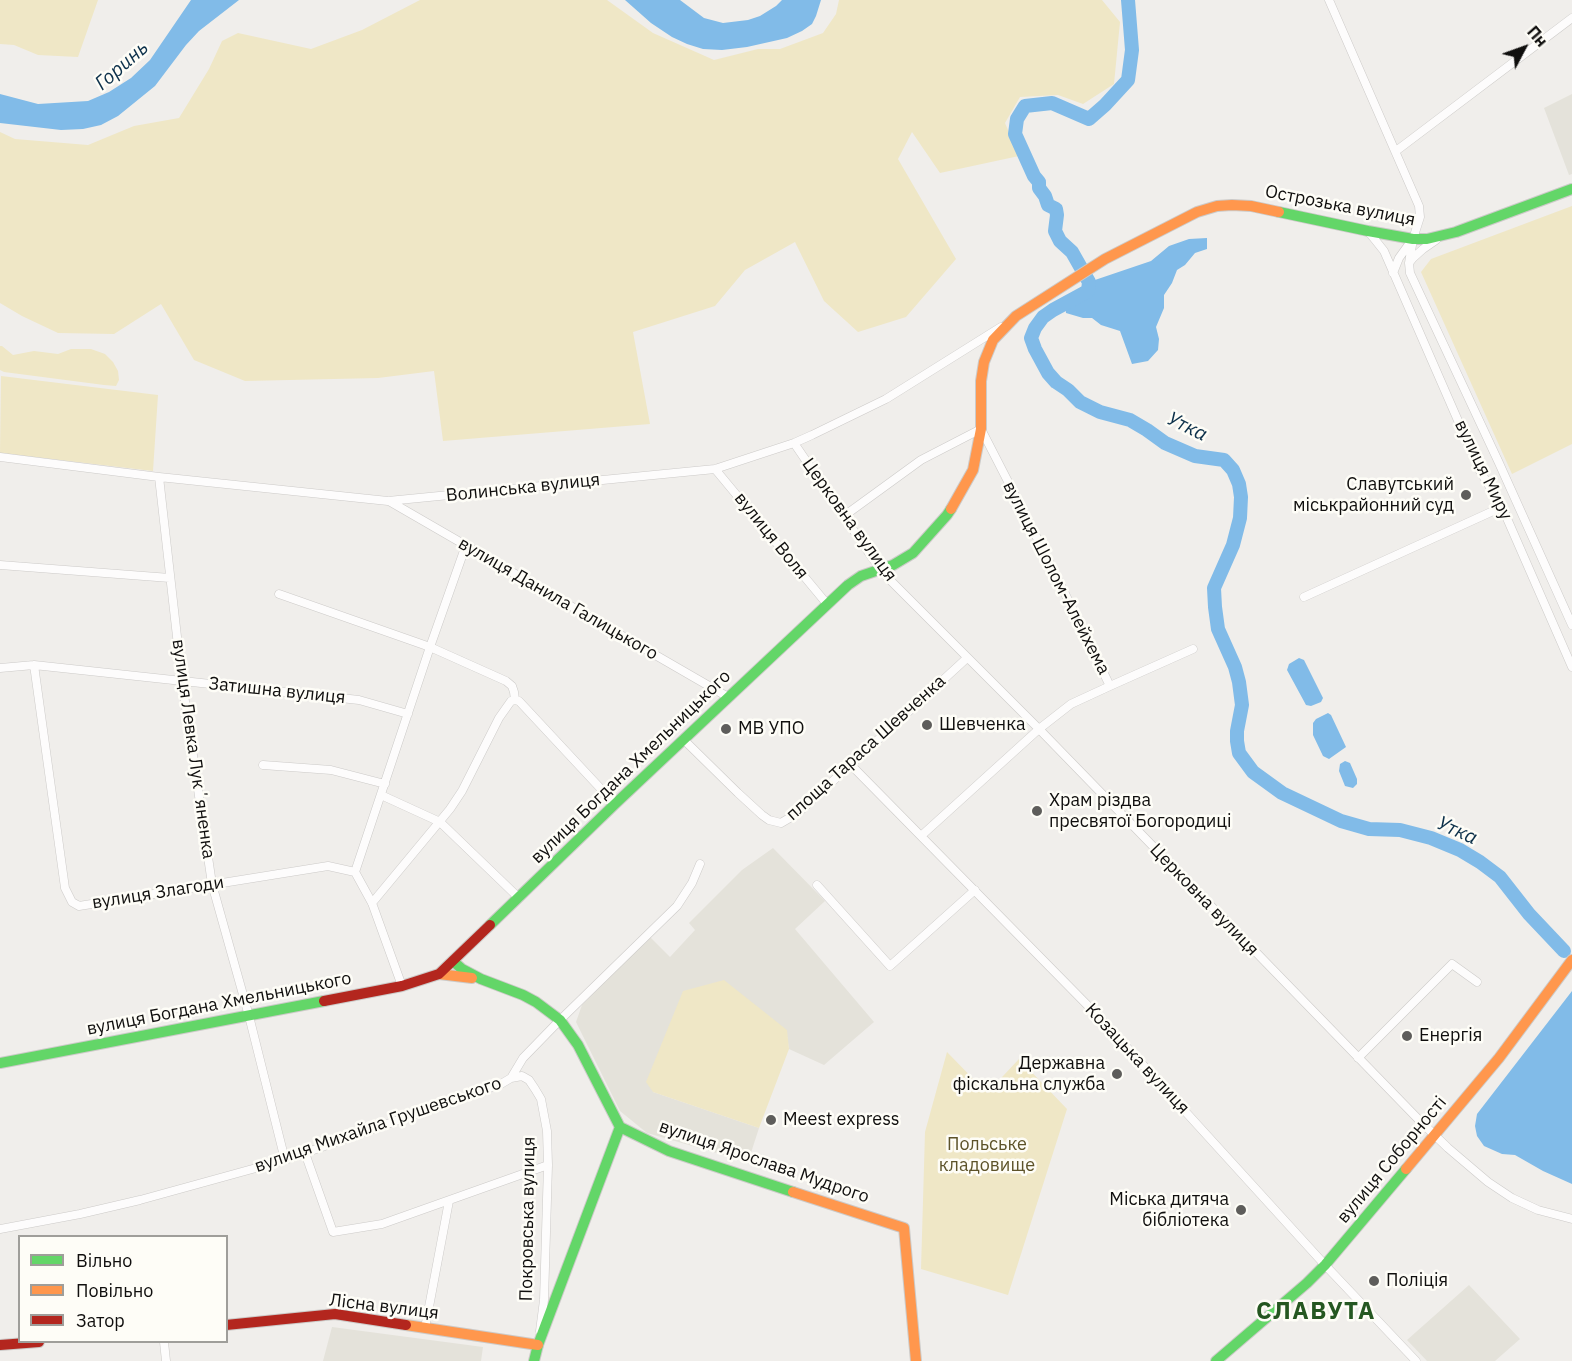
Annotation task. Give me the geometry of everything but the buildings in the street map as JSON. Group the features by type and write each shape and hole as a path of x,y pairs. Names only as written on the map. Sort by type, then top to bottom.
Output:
{"main road":[{"name":"Острозька вулиця","path":"1105,259 1183,218 1224,205 1251,206 1413,239 1442,236 1572,189"},
{"name":"вулиця Богдана Хмельницького","path":"0,1063 402,986 439,974 615,804 854,580 893,565 913,553 947,516 973,470 981,429 981,381 984,362 993,340 1011,320 1105,259"},
{"path":"464,951 468,966 481,979"},
{"name":"вулиця Соборності","path":"1216,1361 1325,1265 1499,1058 1572,960"},
{"path":"453,962 481,979 536,1002 560,1020 578,1045 620,1127"},
{"path":"439,974 481,979"},
{"name":"Покровська вулиця","path":"534,1361 620,1127"},
{"name":"вулиця Ярослава Мудрого","path":"620,1127 669,1151 904,1228 916,1361"},
{"name":"Лісна вулиця","path":"228,1324 335,1314 538,1345"},
{"path":"0,1345 20,1343"}],"street":[{"name":"вулиця Миру","path":"1329,0 1419,206 1420,217 1409,263 1412,278 1572,625"},
{"path":"1396,151 1572,18"},
{"name":"вулиця Миру","path":"1368,231 1380,245 1394,273 1480,471 1502,507 1572,667"},
{"path":"1409,263 1423,249 1442,236"},
{"path":"1394,273 1399,258 1413,239"},
{"name":"Волинська вулиця","path":"0,457 159,477 388,501 715,469 794,443 886,399 1011,320"},
{"path":"844,516 921,460 981,429"},
{"name":"вулиця Шолом-Алейхема","path":"921,836 1039,729 1071,704 1110,686 981,429"},
{"name":"Церковна вулиця","path":"794,443 882,570 1434,1135 1488,1182 1512,1198 1538,1210 1572,1219"},
{"name":"вулиця Воля","path":"715,469 827,604"},
{"name":"вулиця Левка Лукʼяненка","path":"159,477 182,681 212,884 249,1016 285,1160"},
{"name":"вулиця Данила Галицького","path":"388,501 728,697"},
{"path":"1305,597 1502,507"},
{"path":"402,986 372,903 355,872 466,546"},
{"path":"0,565 170,578"},
{"path":"279,594 430,647 506,681 512,686 515,700"},
{"path":"1110,686 1193,649"},
{"name":"площа Тараса Шевченка","path":"683,740 762,815 774,822 785,822 798,813 967,658"},
{"name":"Затишна вулиця","path":"0,668 34,665 359,700 408,714"},
{"name":"вулиця Злагоди","path":"34,665 65,888 72,902 79,906 328,866 355,872"},
{"path":"515,700 519,701 615,804"},
{"path":"372,903 440,822 462,791 499,718 508,704 515,700"},
{"path":"263,765 331,770 385,784"},
{"name":"Козацька вулиця","path":"851,765 1102,1020 1325,1265 1416,1361"},
{"path":"381,795 440,822 519,898"},
{"name":"вулиця Михайла Грушевського","path":"0,1229 141,1200 285,1160 501,1084 511,1078 523,1058 560,1020 677,906 692,883 700,864"},
{"path":"818,885 890,966 975,890"},
{"path":"1358,1058 1452,964 1477,982"},
{"name":"Покровська вулиця","path":"511,1078 522,1076 529,1080 541,1099 547,1131 544,1300 538,1345"},
{"path":"305,1153 333,1232 382,1224 548,1164"},
{"path":"425,1328 449,1201"},
{"path":"164,1343 166,1361"}],"shaded area":[{"path":"1572,94 1572,174 1569,175 1544,108"},
{"path":"773,848 825,901 795,929 874,1022 824,1065 789,1049 786,1030 653,1092 759,1128 748,1162 647,1133 620,1111 576,1022 582,1005 650,937 670,957 695,930 689,923 742,870"},
{"path":"1469,1285 1520,1339 1495,1361 1427,1361 1407,1340"},
{"path":"332,1327 483,1347 481,1361 323,1361"}],"green space":[{"path":"0,0 98,0 78,57 38,55 14,45 0,44"},
{"path":"420,0 607,0 653,33 714,60 758,49 780,49 823,33 836,14 839,0 1102,0 1120,22 1114,84 1083,104 1058,95 1020,97 1005,123 1019,156 940,173 912,132 898,159 956,259 906,317 858,332 824,301 795,242 745,270 715,306 633,332 650,424 443,441 434,371 378,378 245,381 194,360 161,304 114,334 58,333 0,303 0,132 15,139 88,145 134,126 179,118 209,69 222,41 238,33 311,49 362,30"},
{"path":"1572,206 1572,444 1512,474 1421,272 1431,259"},
{"path":"0,346 13,355 34,351 58,354 71,349 91,349 105,354 113,362 118,371 119,380 116,386 4,372 0,370"},
{"path":"1,376 158,395 153,471 0,453"},
{"path":"724,980 787,1030 789,1049 759,1128 653,1092 646,1082 683,991"},
{"name":"Польське кладовище","path":"947,1052 987,1093 1019,1059 1067,1109 1008,1295 921,1269 925,1132"}],"water":[{"path":"191,0 239,0 199,31 155,86 118,116 101,125 83,129 61,130 0,123 0,94 38,104 88,101 109,92 131,78 150,60"},
{"path":"625,0 680,0 704,18 723,23 760,16 782,0 821,0 812,24 802,31 787,38 722,50 703,49 672,37 651,23"},
{"path":"1207,238 1207,249 1195,253 1185,265 1177,270 1164,295 1164,308 1156,327 1159,339 1158,350 1148,361 1132,364 1120,331 1101,325 1092,318 1066,313 1065,298 1089,282 1151,261 1169,246 1189,239"},
{"path":"1299,658 1304,660 1323,698 1321,702 1311,706 1306,705 1287,670 1289,664"},
{"path":"1328,713 1346,747 1329,759 1323,756 1313,735 1313,723"},
{"path":"1345,761 1350,763 1357,779 1357,784 1353,788 1345,786 1339,771 1340,764"},
{"path":"1572,991 1572,1184 1515,1155 1502,1154 1484,1146 1477,1136 1475,1126 1477,1114"}],"waterway":[{"name":"Утка","path":"1128,0 1132,50 1128,80 1105,105 1089,119 1052,103 1025,106 1017,119 1015,134 1048,205 1056,209 1055,231 1060,241 1072,252 1089,282 1088,291 1043,317 1031,338 1035,349 1048,373 1080,402 1100,412 1130,420 1165,443 1195,456 1224,460 1233,470 1241,497 1240,518 1233,545 1214,588 1215,607 1218,629 1235,667 1239,682 1242,705 1237,731 1239,753 1253,772 1282,793 1341,821 1369,829 1400,830 1431,838 1460,850 1500,877 1529,914 1564,951"}],"traffic: fast":[{"path":"1279,212 1368,231 1413,239 1427,239 1456,232 1572,189"},
{"path":"490,925 848,585 861,576 893,565 913,553 951,509"},
{"path":"453,961 462,969 481,979 536,1002 560,1020 578,1045 620,1127 669,1151 793,1192"},
{"path":"0,1063 324,1001"},
{"path":"534,1361 620,1127"},
{"path":"1216,1361 1325,1265 1406,1169"}],"traffic: slow":[{"path":"951,509 973,470 981,429 981,381 984,362 993,340 1016,316 1105,259 1197,212 1217,206 1232,205 1251,206 1279,212"},
{"path":"1406,1169 1499,1058 1572,960"},
{"path":"439,974 472,978"},
{"path":"793,1192 904,1228 916,1361"},
{"path":"406,1325 538,1345"}],"traffic: jam":[{"path":"324,1001 402,986 439,974 490,925"},
{"path":"228,1325 335,1314 406,1325"},
{"path":"0,1345 26,1343"}],"place":[{"name":"Славутський міськрайонний суд","path":"1466,495"},
{"name":"Шевченка","path":"927,725"},
{"name":"МВ УПО","path":"726,729"},
{"name":"Храм різдва пресвятої Богородиці","path":"1037,811"},
{"name":"Енергія","path":"1407,1036"},
{"name":"Державна фіскальна служба","path":"1117,1074"},
{"name":"Meest express","path":"771,1120"},
{"name":"Міська дитяча бібліотека","path":"1241,1210"},
{"name":"Поліція","path":"1374,1281"}],"district":[{"name":"СЛАВУТА","path":"1316,1312"}],"water label":[{"name":"Горинь","path":"122,66"}]}
